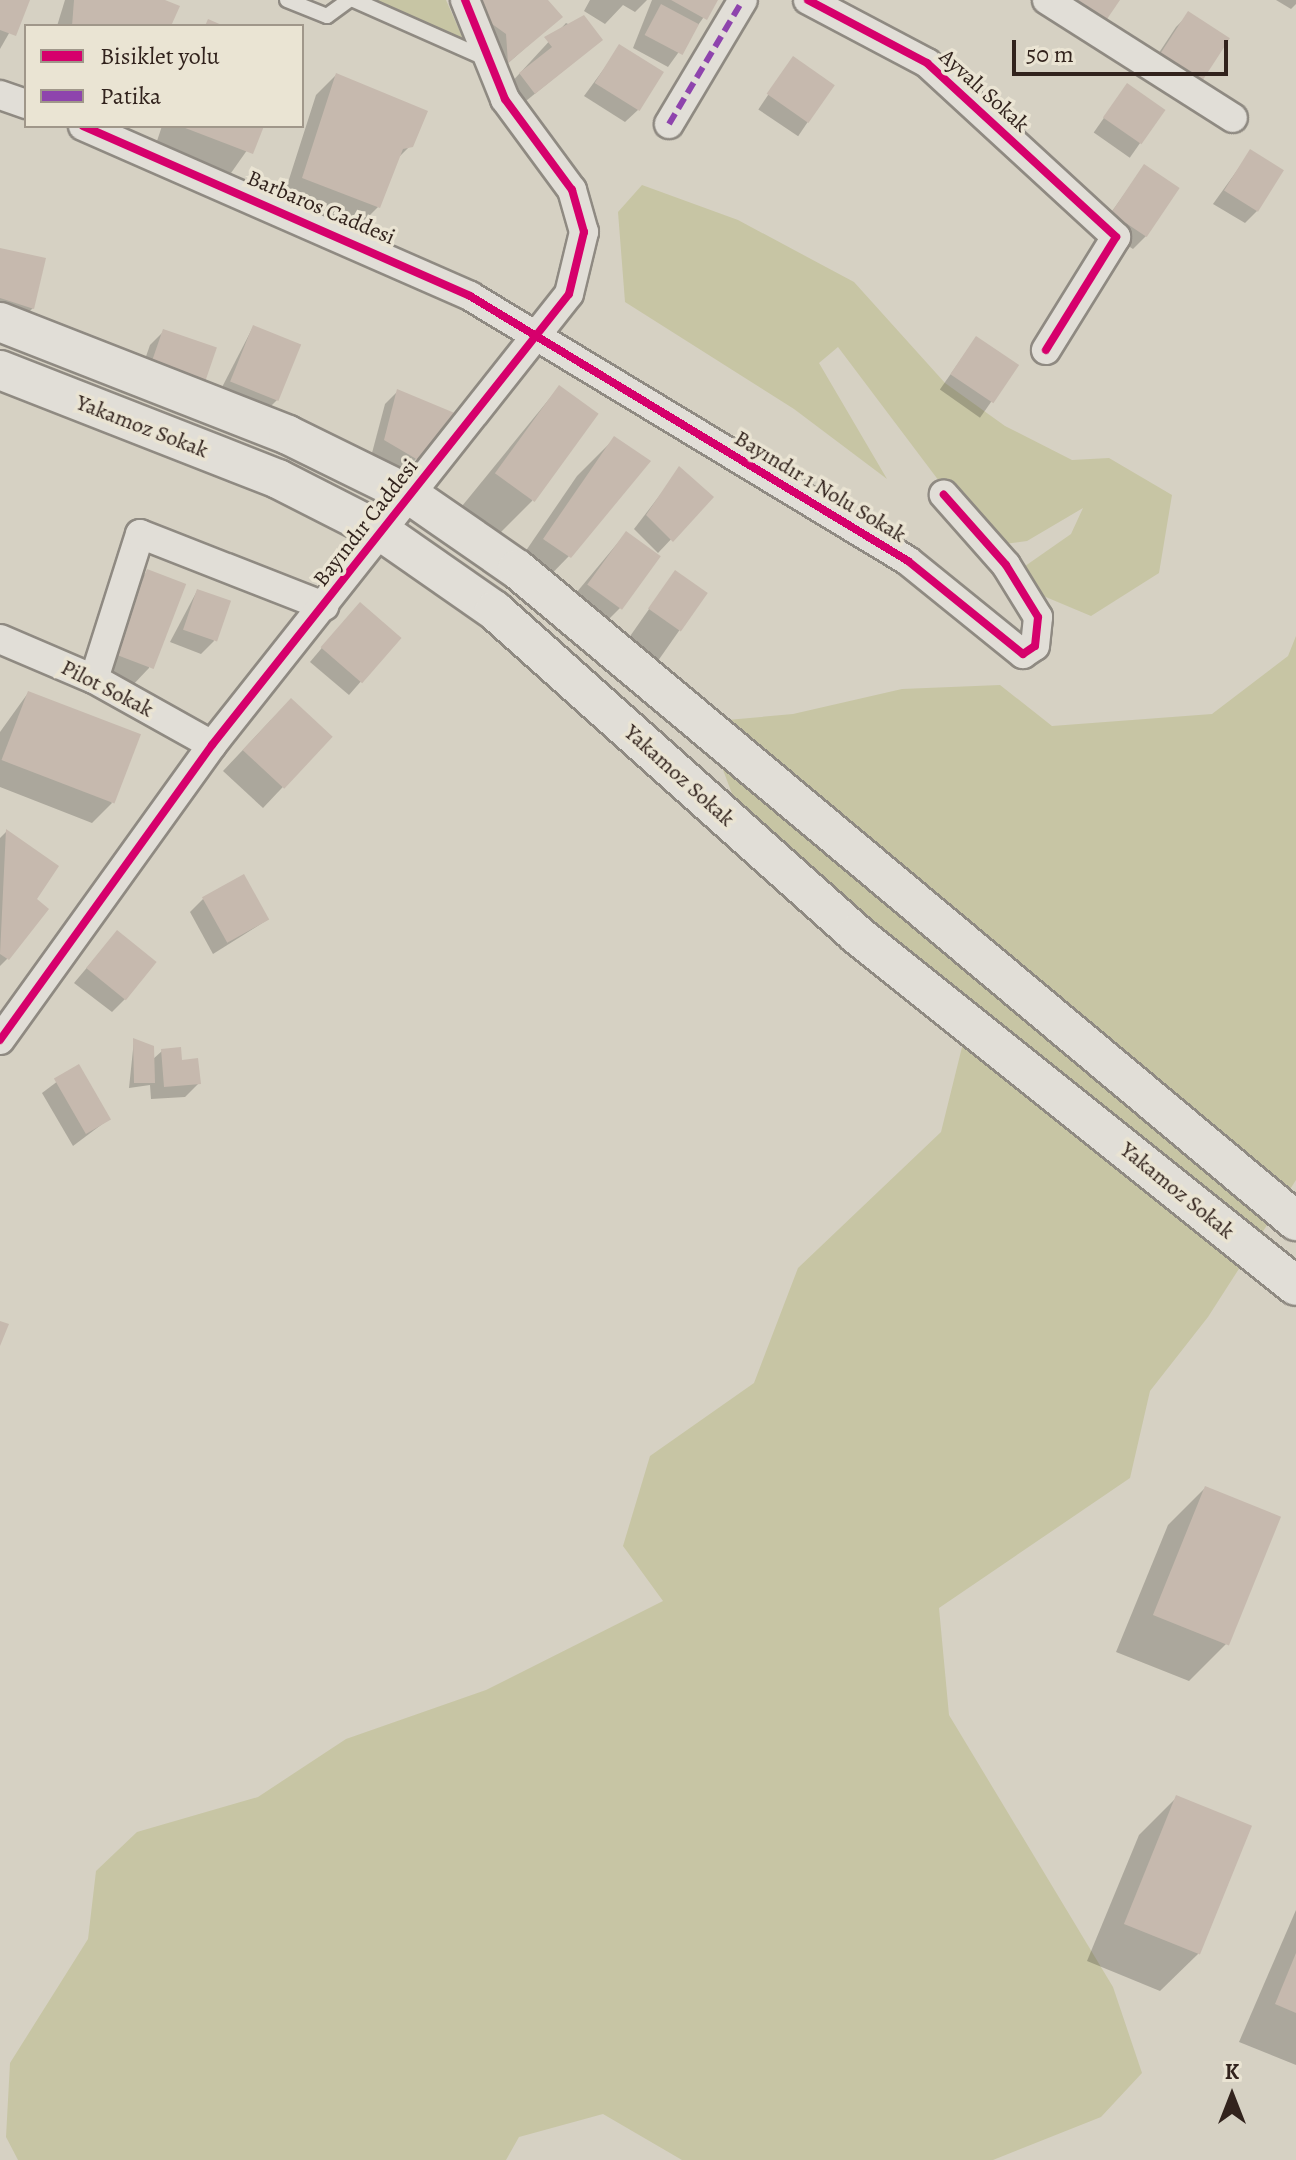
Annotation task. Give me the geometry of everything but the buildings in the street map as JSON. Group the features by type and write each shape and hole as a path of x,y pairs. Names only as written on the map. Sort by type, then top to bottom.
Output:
{"main road":[{"name":"Yakamoz Sokak","path":"0,322 288,435 410,495 517,569 1296,1221"},
{"name":"Yakamoz Sokak","path":"0,370 278,479 382,532 494,610 856,934 1296,1286"}],"street":[{"name":"Bayındır Caddesi","path":"0,1040 212,745 539,337 579,271 584,232 572,190 505,99 465,0"},
{"path":"669,124 743,0"},
{"name":"Ayvalı Sokak","path":"808,0 927,63 1116,237 1046,350"},
{"path":"1047,0 1233,118"},
{"path":"0,95 24,103"},
{"name":"Barbaros Caddesi","path":"88,128 379,251 539,337"},
{"name":"Bayındır 1 Nolu Sokak","path":"539,337 908,561 1023,654 1035,646 1038,617 1006,565 944,495"},
{"path":"94,679 140,534 324,606"},
{"name":"Pilot Sokak","path":"0,639 94,679 212,745"}],"lane":[{"path":"287,0 327,16 352,0 488,59"}],"shaded area":[{"path":"373,0 446,0 465,43 427,28"},
{"path":"642,185 738,220 854,282 945,383 1005,426 1072,460 1109,458 1172,495 1159,573 1091,616 1041,595 1018,571 1071,534 1083,508 1027,541 988,546 838,347 819,363 887,479 794,409 625,302 618,212"},
{"path":"1296,636 1296,1180 1208,1317 1150,1391 1130,1478 939,1608 949,1715 1113,1987 1142,2073 1101,2117 993,2160 682,2160 603,2114 519,2137 506,2160 18,2160 6,2137 10,2063 88,1939 96,1871 137,1832 258,1797 346,1739 486,1690 663,1601 623,1546 650,1456 754,1383 798,1268 941,1132 966,1031 734,799 705,722 793,714 902,689 1000,685 1052,726 1212,714 1288,656"}],"marked path":[{"path":"669,124 743,0"}],"cycle path":[{"path":"0,1040 212,745 569,294 584,232 572,190 505,99 465,0"},
{"path":"808,0 927,63 1116,237 1046,350"},
{"path":"88,128 470,296 908,561 1023,654 1035,646 1038,617 1006,565 944,495"}]}
